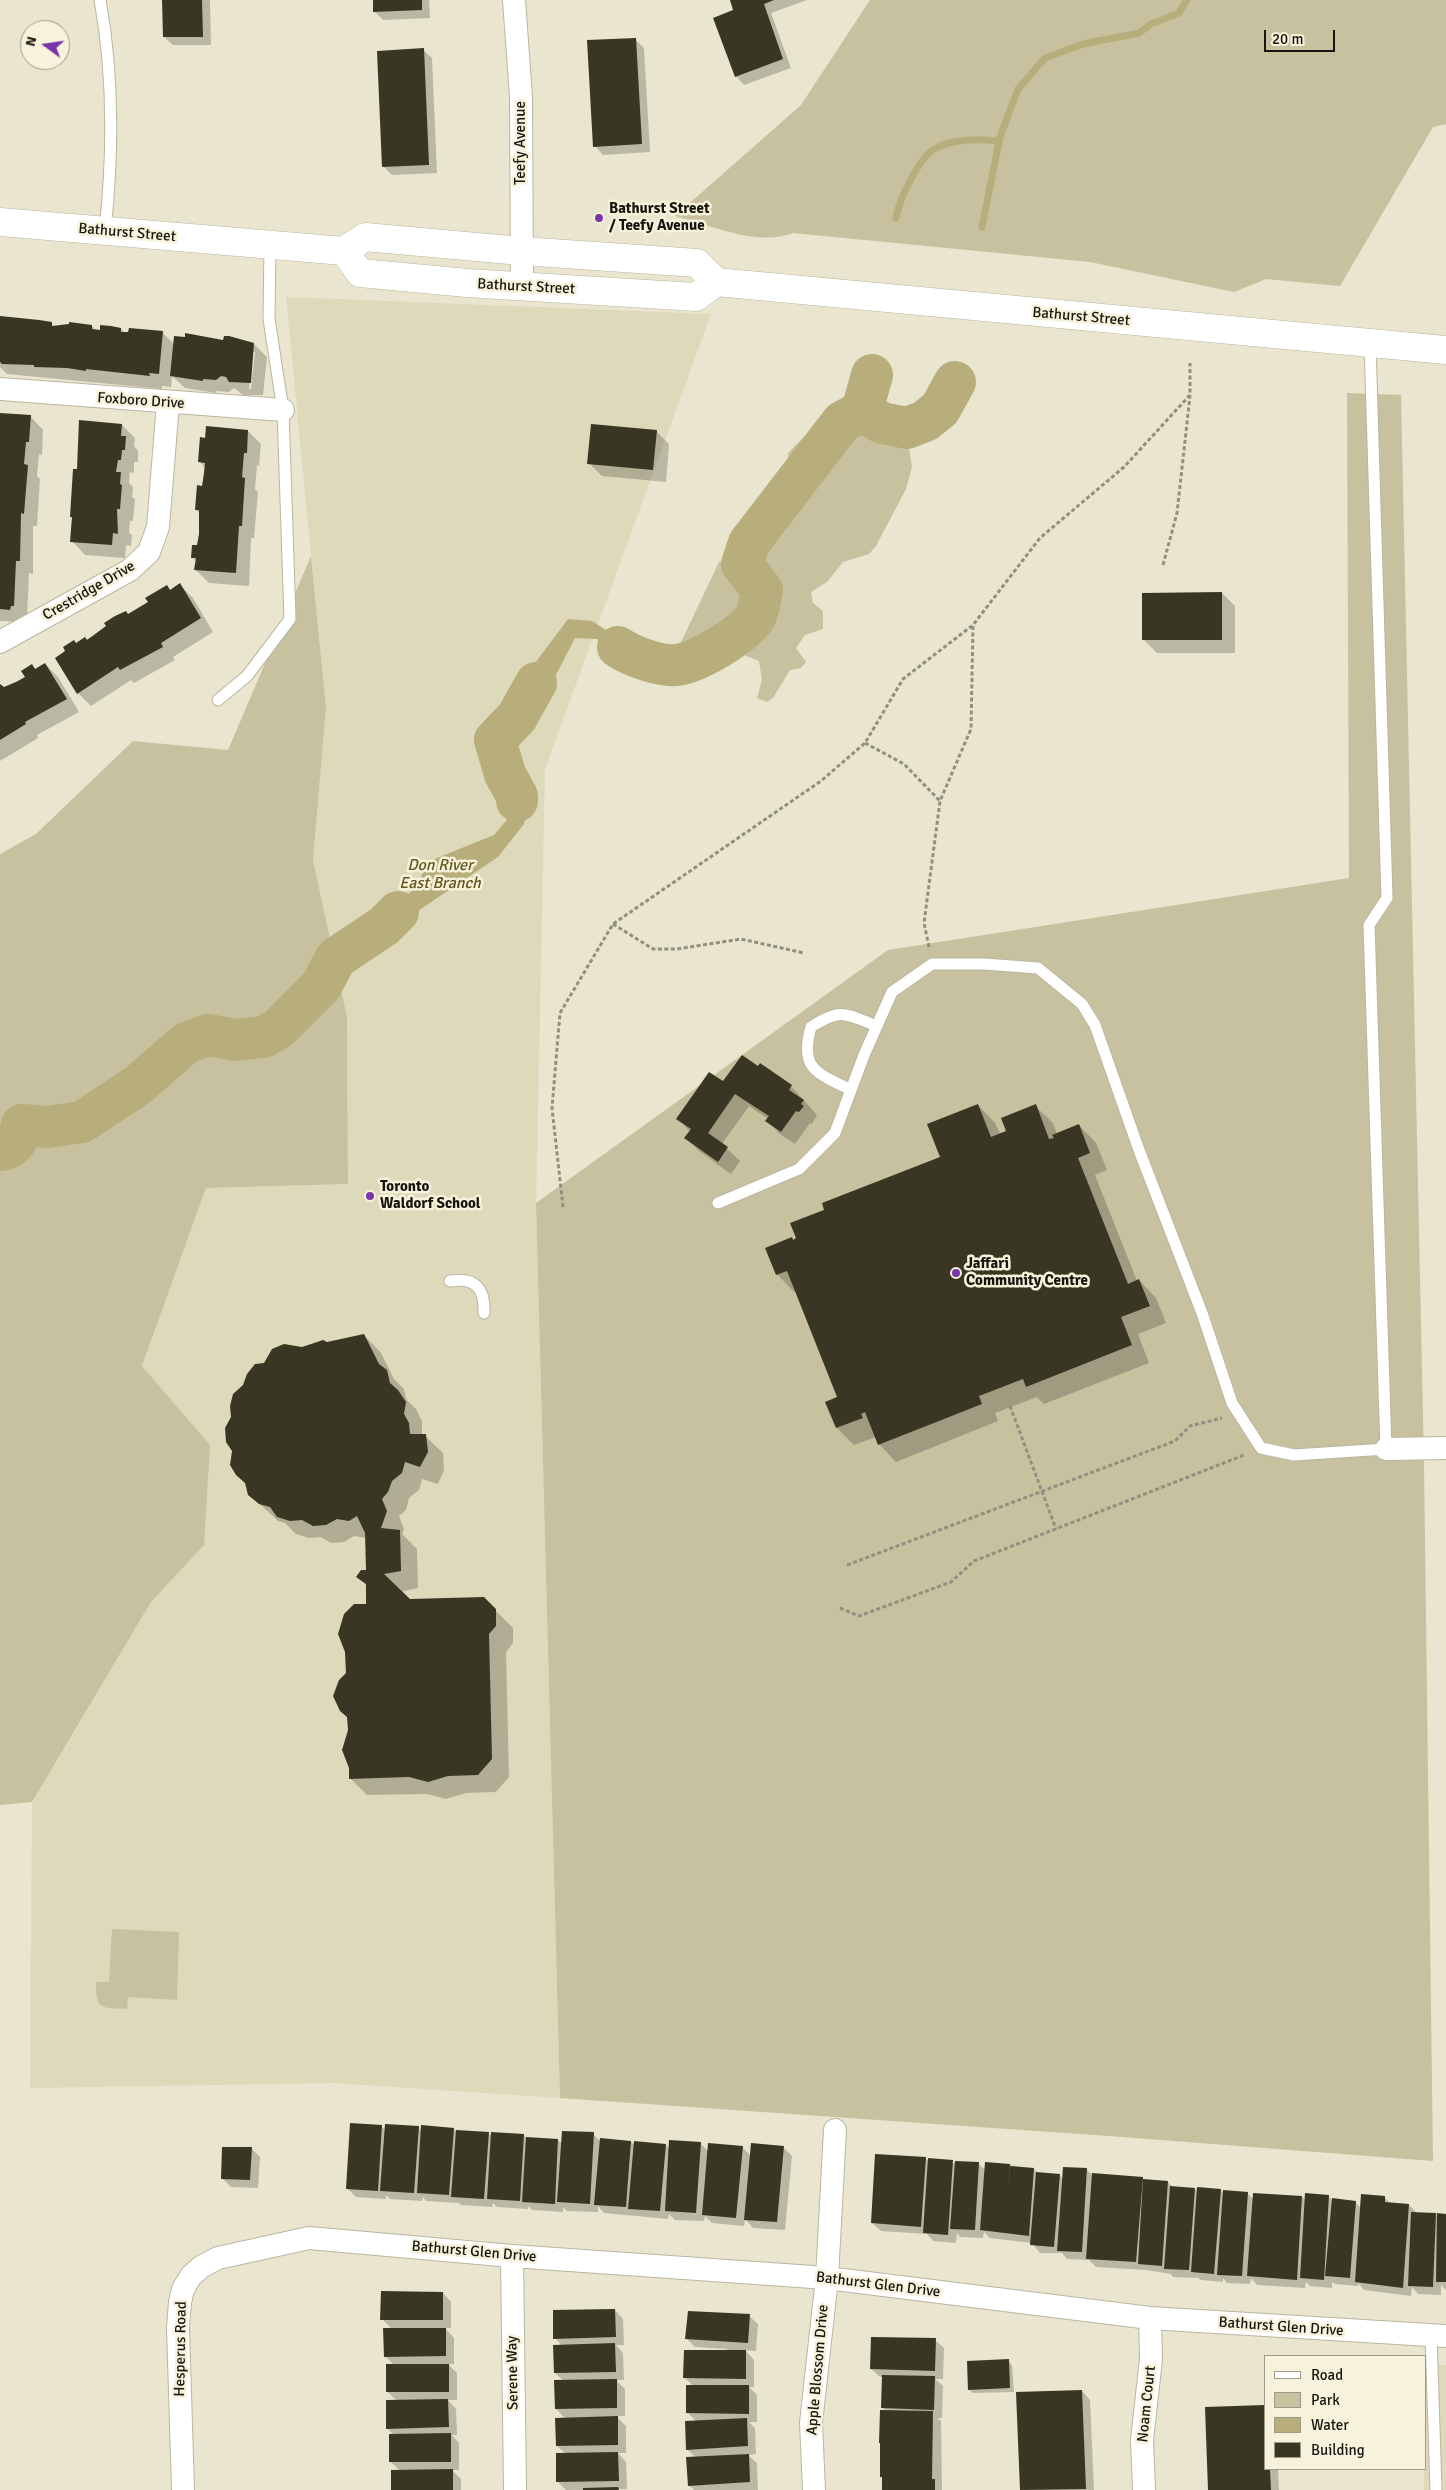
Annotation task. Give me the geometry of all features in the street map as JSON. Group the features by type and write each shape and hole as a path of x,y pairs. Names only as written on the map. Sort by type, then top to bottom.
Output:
{"main road":[{"name":"Bathurst Street","path":"0,222 344,252 360,273 522,287 696,297 716,282 1446,350"},
{"path":"344,252 365,237 521,251 697,263 716,282"}],"street":[{"name":"Teefy Avenue","path":"514,0 521,97 522,287"},
{"name":"Foxboro Drive","path":"0,389 168,403 283,410"},
{"name":"Crestridge Drive","path":"0,642 130,570 148,552 158,528 168,403"},
{"path":"1386,1449 1446,1448"},
{"name":"Apple Blossom Drive","path":"814,2490 812,2424 827,2278 835,2130"},
{"name":"Bathurst Glen Drive","path":"309,2238 512,2256 827,2278 1150,2318 1438,2336"},
{"name":"Hesperus Road","path":"183,2490 178,2328 183,2288 197,2270 214,2260 309,2238"},
{"name":"Serene Way","path":"512,2256 515,2490"},
{"name":"Noam Court","path":"1144,2490 1142,2440 1151,2359 1150,2318"}],"lane":[{"path":"100,0 110,103 109,186 105,231"},
{"path":"218,700 247,676 290,619 283,410 270,319 270,245"},
{"path":"718,1203 799,1169 835,1133 892,992 932,964 984,964 1038,968 1082,1004 1095,1025 1139,1150 1202,1313 1230,1396 1261,1448 1294,1455 1386,1449 1369,925 1387,898 1370,344"},
{"path":"852,1090 823,1076 809,1063 806,1045 810,1027 828,1016 841,1013 877,1026"},
{"path":"450,1281 464,1279 477,1286 485,1298 484,1313"},
{"path":"1436,2490 1438,2336"}],"path":[{"path":"1163,565 1177,513 1190,396 1190,363"},
{"path":"563,1207 552,1108 560,1013 613,924 821,781 865,743 903,679 973,625 1040,538 1124,467 1190,396"},
{"path":"932,964 924,923 940,801 971,729 973,625"},
{"path":"865,743 904,764 940,801"},
{"path":"613,924 653,949 677,949 741,939 804,953"},
{"path":"1010,1406 1056,1529"},
{"path":"847,1564 1175,1441 1190,1426 1239,1414"},
{"path":"840,1608 859,1616 951,1582 974,1561 1261,1448"}],"shaded area":[{"name":"Toronto Waldorf School","path":"286,297 711,314 545,769 536,1203 560,2098 334,2083 30,2088 32,1802 151,1602 204,1545 209,1445 142,1366 206,1188 348,1184 347,1017 313,860 326,708"},
{"path":"1426,2365 1446,2365 1446,2490 1424,2490 1424,2470 1426,2470"}],"green space":[{"path":"870,0 1446,0 1446,124 1433,127 1340,286 1266,279 1234,292 1090,262 793,233 765,238 734,233 675,216 801,105"},
{"path":"870,388 876,405 887,416 917,414 934,405 940,409 941,416 909,448 912,467 906,489 876,546 869,554 843,562 827,582 811,592 813,603 823,611 823,629 805,635 796,648 806,662 801,668 790,670 773,698 767,702 757,698 762,680 759,661 739,653 733,644 676,674 673,659 719,562 743,550 746,539 758,530 774,491 788,470 788,453 823,417 851,407"},
{"path":"1347,393 1401,395 1424,1464 1433,2161 1109,2136 560,2098 536,1203 888,950 1349,878"},
{"path":"311,556 326,708 313,860 347,1017 348,1184 206,1188 142,1366 210,1445 204,1545 151,1602 32,1802 0,1805 0,854 36,834 133,741 228,750"},
{"path":"112,1929 179,1932 177,2000 128,1997 127,2009 106,2007 99,2003 96,1982 109,1982"}],"water":[{"name":"Don River East Branch","path":"568,619 592,621 614,635 621,643 673,659 676,674 651,673 619,656 597,639 575,638 557,673 512,749 519,783 529,805 524,824 498,857 406,919 382,942 362,953 354,951 352,946 353,935 367,932 381,923 418,884 427,862 494,835 506,821 513,803 504,785 491,771 493,755 504,729 500,716 517,709 527,689 526,675"}],"building":[{"path":"162,0 202,0 203,37 163,37"},
{"path":"373,0 422,0 422,10 373,12"},
{"path":"730,0 774,0 764,4 783,59 735,77 713,18 733,10"},
{"path":"636,38 642,144 593,147 587,40"},
{"path":"424,48 429,165 382,167 377,51"},
{"path":"0,316 52,322 52,326 69,324 69,322 92,325 92,329 100,330 100,325 121,328 121,332 128,332 129,328 163,331 159,374 149,373 150,376 86,369 86,371 67,368 34,367 34,365 2,364 0,362"},
{"path":"185,333 223,340 224,336 229,336 254,343 251,383 229,382 226,377 221,376 216,380 203,379 203,381 170,376 174,336 185,337"},
{"path":"0,413 31,415 29,442 26,442 24,464 28,465 24,514 21,513 20,561 16,561 14,606 11,606 10,610 0,609"},
{"path":"79,420 122,424 121,436 126,436 125,450 122,450 121,460 118,460 116,472 121,472 120,484 122,485 120,509 117,509 118,534 113,533 112,545 70,542 73,469 77,469"},
{"path":"591,424 657,430 653,470 587,464"},
{"path":"206,426 248,430 247,453 244,453 242,477 245,478 242,526 239,526 236,573 194,570 196,558 191,558 192,545 197,545 199,534 199,510 195,510 197,485 202,486 205,463 198,462 200,437 205,438"},
{"path":"180,583 201,618 161,643 163,647 120,670 118,667 77,694 55,658 65,651 63,647 74,640 76,643 85,637 87,640 106,626 104,623 115,616 126,611 128,614 148,602 145,598 167,585 170,590"},
{"path":"1222,592 1222,640 1142,640 1142,593"},
{"path":"45,663 67,699 25,722 26,724 0,740 0,684 4,687 16,682 25,677 21,671 32,664 35,669"},
{"path":"742,1055 758,1066 760,1063 792,1085 789,1090 804,1100 801,1104 804,1106 799,1112 796,1111 781,1132 765,1121 769,1116 735,1094 708,1133 728,1147 718,1162 684,1138 691,1129 676,1119 709,1072 723,1081"},
{"name":"Jaffari Community Centre","path":"978,1104 991,1137 1006,1131 1001,1118 1036,1104 1049,1139 1054,1138 1052,1135 1079,1124 1090,1153 1078,1158 1128,1284 1139,1279 1150,1306 1121,1317 1132,1345 1026,1387 1023,1379 979,1396 982,1404 878,1445 865,1412 861,1414 863,1418 836,1428 825,1402 837,1397 787,1271 776,1275 765,1248 792,1237 793,1240 796,1238 790,1223 824,1210 822,1203 940,1157 927,1124"},
{"path":"364,1334 379,1364 387,1370 390,1383 398,1390 406,1402 404,1414 409,1423 410,1434 426,1434 428,1452 420,1467 405,1462 402,1473 392,1481 388,1492 382,1499 387,1511 381,1528 400,1530 401,1571 384,1574 410,1599 484,1597 496,1609 496,1626 489,1634 492,1759 478,1775 448,1776 428,1782 409,1777 349,1779 349,1768 342,1750 348,1730 347,1717 340,1711 333,1696 339,1680 346,1673 345,1652 338,1634 344,1614 354,1604 366,1604 366,1584 356,1577 361,1570 366,1570 365,1533 357,1516 349,1521 337,1519 326,1525 313,1526 302,1520 290,1521 277,1517 270,1507 259,1504 248,1495 245,1483 236,1475 230,1465 232,1451 226,1442 225,1428 231,1417 230,1406 233,1394 243,1385 247,1374 255,1364 264,1363 272,1349 284,1344 302,1347 323,1340 327,1342"},
{"path":"350,2123 382,2125 378,2191 346,2189"},
{"path":"385,2124 419,2126 414,2193 380,2191"},
{"path":"421,2125 454,2128 449,2195 417,2193"},
{"path":"456,2130 489,2132 484,2199 451,2197"},
{"path":"562,2131 594,2132 590,2204 557,2202"},
{"path":"491,2132 524,2134 520,2201 487,2199"},
{"path":"526,2137 558,2139 555,2204 522,2202"},
{"path":"600,2138 631,2141 626,2207 594,2205"},
{"path":"669,2140 701,2142 696,2213 665,2211"},
{"path":"634,2141 666,2144 660,2211 628,2209"},
{"path":"708,2143 743,2146 736,2218 702,2215"},
{"path":"751,2143 784,2146 777,2222 744,2220"},
{"path":"222,2147 252,2147 250,2180 221,2179"},
{"path":"875,2154 926,2157 921,2227 871,2223"},
{"path":"928,2158 953,2160 948,2235 923,2233"},
{"path":"955,2161 979,2162 975,2230 950,2229"},
{"path":"985,2162 1010,2164 1008,2190 1010,2166 1034,2168 1029,2236 980,2230"},
{"path":"1063,2167 1087,2168 1082,2252 1057,2251"},
{"path":"1036,2172 1060,2174 1054,2247 1030,2245"},
{"path":"1092,2173 1143,2177 1136,2262 1086,2259"},
{"path":"1143,2179 1168,2181 1162,2266 1138,2264"},
{"path":"1170,2186 1195,2188 1189,2270 1164,2269"},
{"path":"1197,2187 1221,2189 1214,2274 1191,2272"},
{"path":"1223,2190 1248,2192 1242,2276 1217,2275"},
{"path":"1253,2193 1302,2196 1297,2280 1247,2276"},
{"path":"1305,2193 1329,2195 1324,2280 1300,2278"},
{"path":"1361,2194 1385,2196 1385,2202 1409,2204 1403,2288 1355,2282"},
{"path":"1332,2198 1356,2201 1350,2278 1325,2276"},
{"path":"1411,2212 1436,2213 1433,2287 1408,2286"},
{"path":"1437,2213 1446,2214 1446,2282 1436,2282"},
{"path":"381,2291 443,2292 443,2320 380,2320"},
{"path":"615,2309 616,2337 553,2339 553,2310"},
{"path":"688,2311 750,2314 748,2343 685,2339"},
{"path":"383,2328 446,2328 446,2356 384,2357"},
{"path":"871,2337 936,2338 935,2371 870,2369"},
{"path":"615,2343 616,2372 554,2373 553,2345"},
{"path":"684,2350 746,2350 746,2379 683,2378"},
{"path":"1009,2359 1010,2388 968,2390 967,2361"},
{"path":"386,2364 449,2364 449,2392 386,2392"},
{"path":"882,2375 935,2376 934,2410 881,2408"},
{"path":"617,2379 617,2408 555,2409 554,2380"},
{"path":"686,2385 749,2385 749,2414 686,2413"},
{"path":"1082,2390 1086,2489 1020,2490 1016,2392"},
{"path":"448,2399 449,2427 386,2429 386,2400"},
{"path":"1264,2405 1264,2470 1270,2470 1271,2490 1208,2490 1205,2407"},
{"path":"880,2410 933,2411 932,2479 935,2479 935,2490 882,2490 879,2443"},
{"path":"618,2416 618,2445 556,2446 555,2418"},
{"path":"747,2418 748,2446 686,2450 685,2421"},
{"path":"451,2433 451,2462 389,2462 389,2434"},
{"path":"618,2452 619,2481 556,2482 556,2453"},
{"path":"749,2454 750,2482 688,2486 686,2457"},
{"path":"453,2469 453,2490 391,2490 391,2470"},
{"path":"618,2487 619,2490 583,2490 583,2488"}],"waterway":[{"name":"Don River East Branch","path":"982,227 1000,137 1018,89 1045,58 1083,44 1139,33 1151,24 1179,13 1187,0"},
{"path":"896,218 901,200 911,178 931,151 952,142 998,141"},
{"name":"Don River East Branch","path":"618,647 646,660 677,665 707,654 739,633 753,620 757,614 762,590 742,564 749,543 842,422 862,411 872,375"},
{"name":"Don River East Branch","path":"862,411 882,423 907,428 925,421 940,409 955,382"},
{"name":"Don River East Branch","path":"517,801 517,796 505,774 495,740 517,717 536,683"},
{"name":"Don River East Branch","path":"0,1150 13,1145 22,1125 48,1127 82,1122 138,1085 186,1043 208,1035 236,1040 263,1037 278,1029 321,986 336,958 384,926 398,912"}],"place":[{"name":"Bathurst Street / Teefy Avenue","path":"599,218"},
{"name":"Toronto Waldorf School","path":"370,1196"},
{"name":"Jaffari Community Centre","path":"956,1273"}]}
